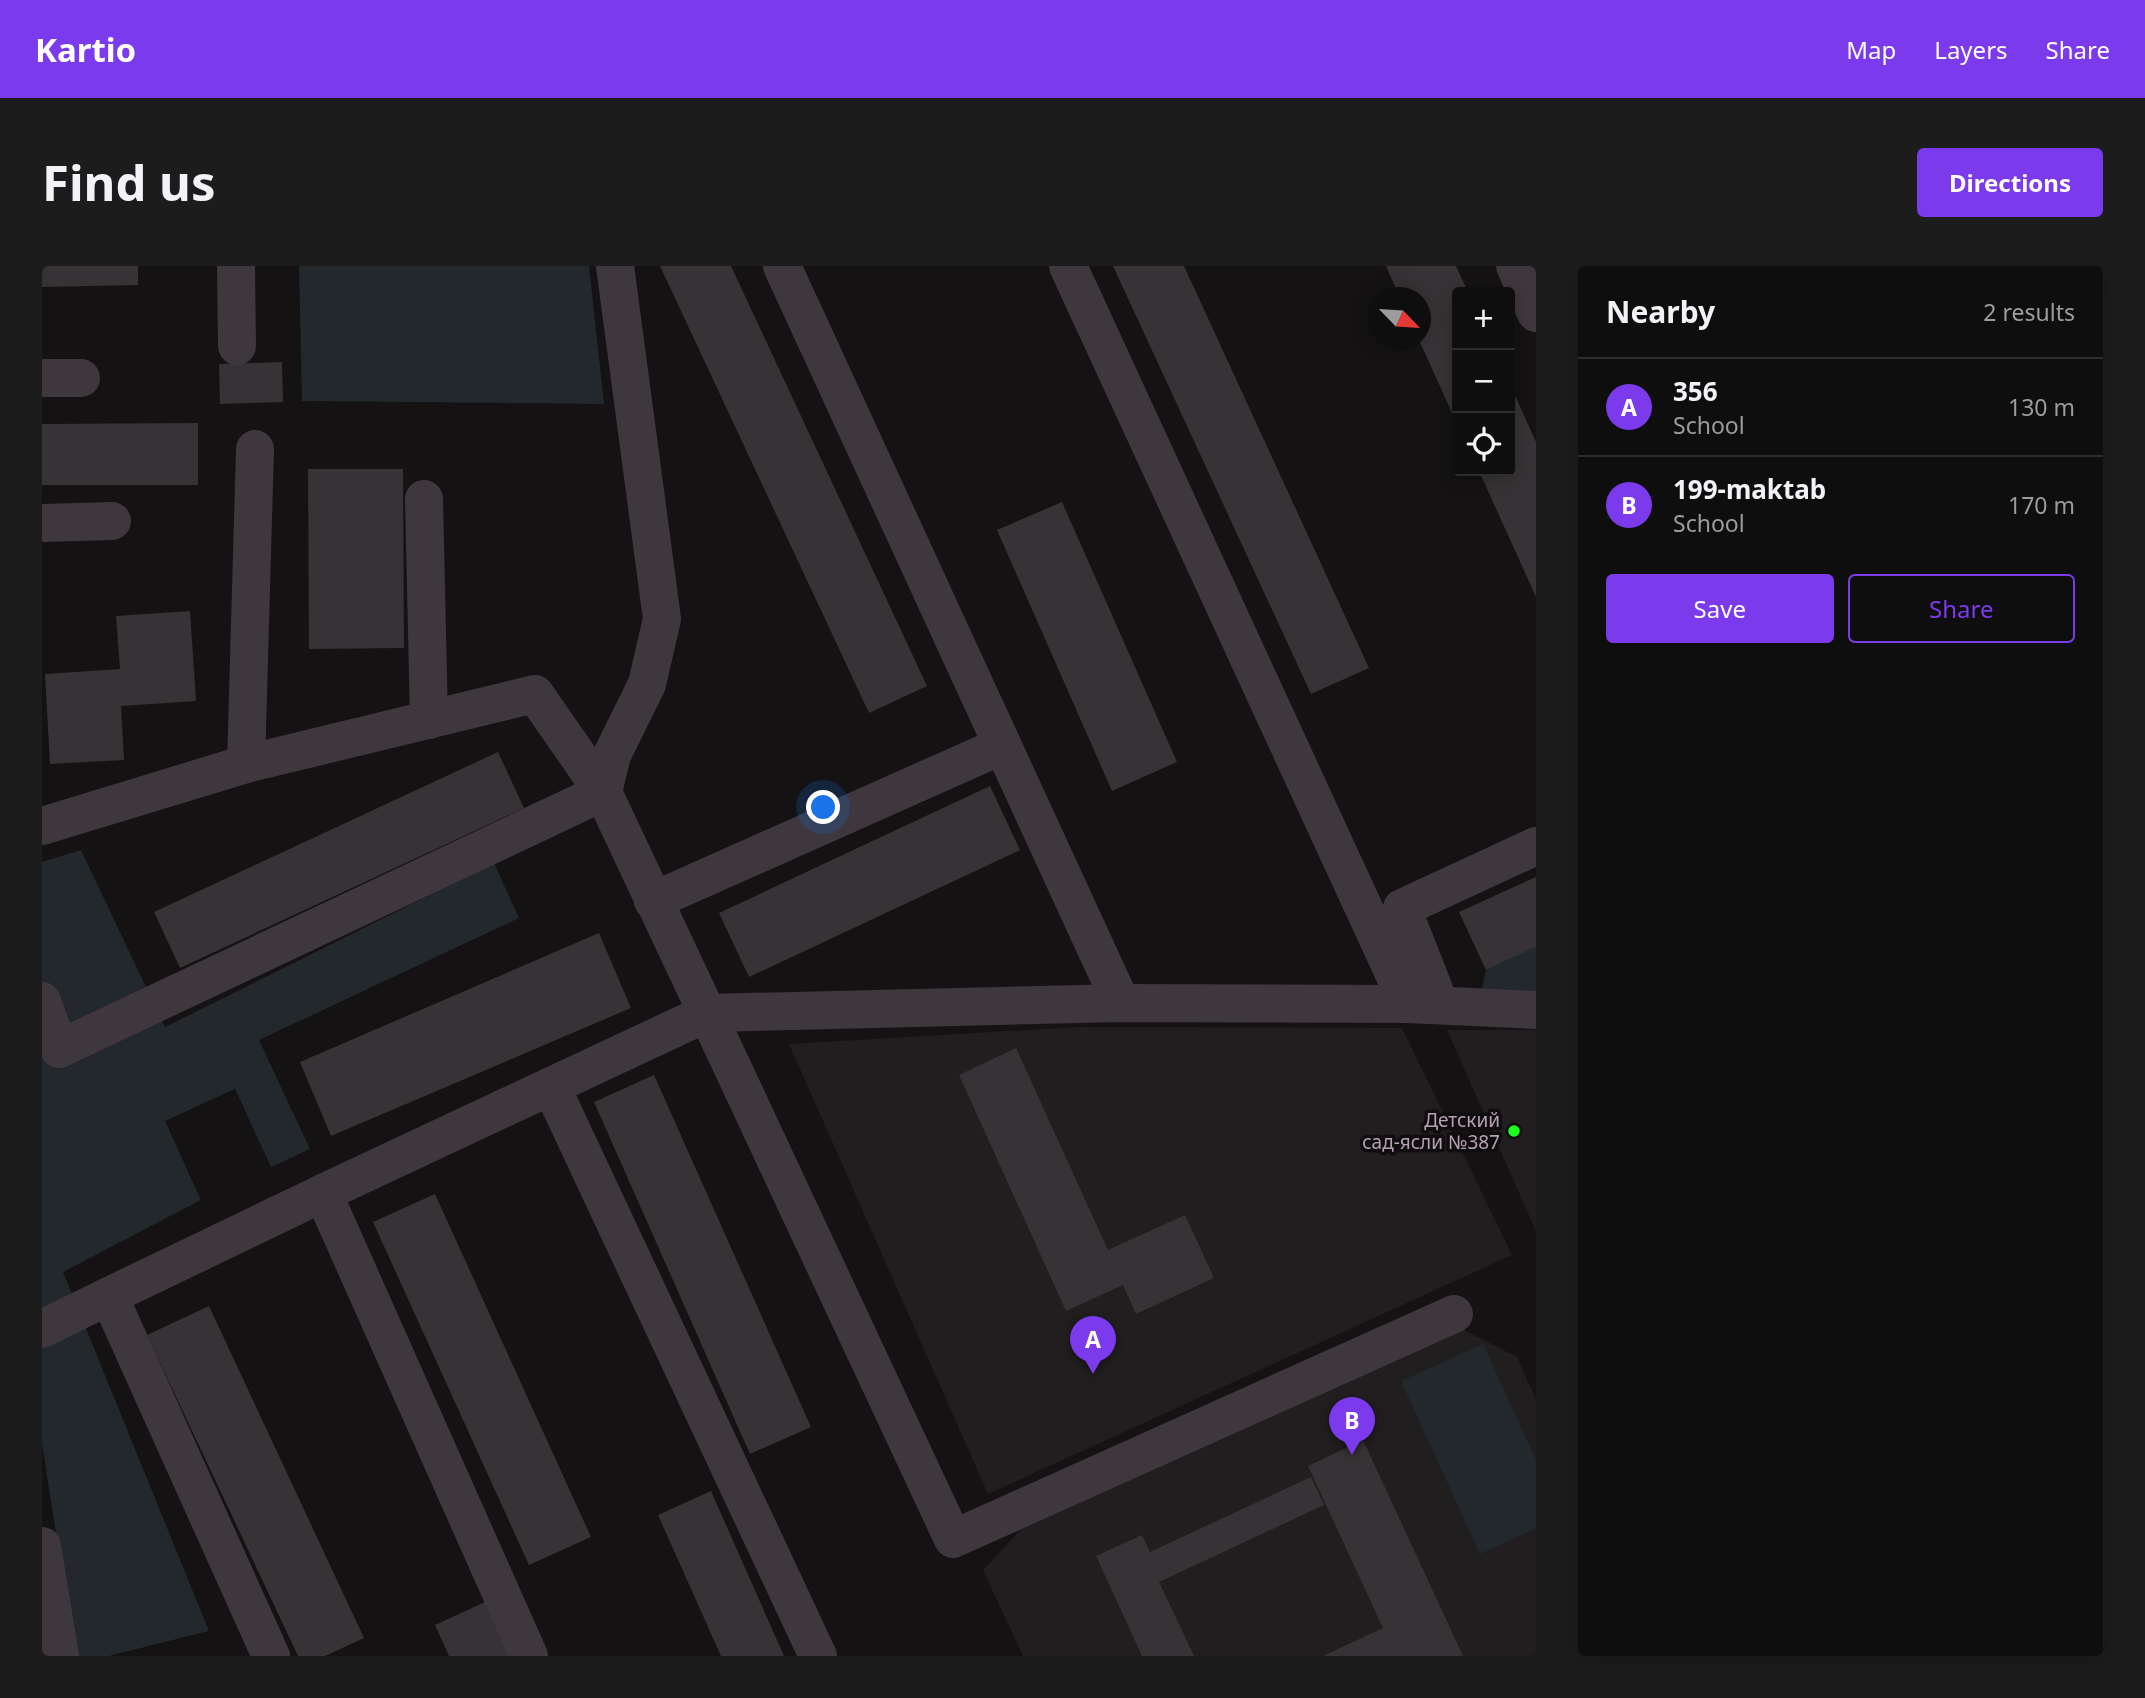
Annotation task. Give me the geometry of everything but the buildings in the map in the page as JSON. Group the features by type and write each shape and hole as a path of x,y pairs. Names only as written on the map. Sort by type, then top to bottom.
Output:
{"lane":[{"path":"236,266 236,346"},
{"path":"603,792 612,755 647,684 662,619 615,266"},
{"path":"782,266 1121,1003"},
{"path":"1068,266 1424,1005"},
{"path":"1514,266 1536,313"},
{"path":"42,378 81,378"},
{"path":"246,764 255,449"},
{"path":"424,499 429,720"},
{"path":"42,523 112,520"},
{"path":"42,826 246,764 535,694 603,792 953,1539 1454,1314"},
{"path":"653,901 1001,746"},
{"path":"42,1000 50,1053 603,792"},
{"path":"1424,1005 1402,908 1536,846"},
{"path":"42,1329 706,1013 1121,1003 1424,1005 1536,1010"},
{"path":"551,1086 818,1656"},
{"path":"323,1193 529,1656"},
{"path":"109,1296 271,1656"},
{"path":"42,1546 60,1656"}],"shaded area":[{"path":"299,266 589,266 604,404 302,401"},
{"path":"81,850 165,1027 494,863 519,918 259,1040 310,1149 271,1167 235,1089 165,1121 201,1200 63,1272 209,1631 109,1656 75,1656 42,1443 42,862"},
{"path":"1536,947 1536,996 1480,996 1486,970"},
{"path":"1078,1027 1402,1028 1512,1255 988,1494 789,1044"},
{"name":"Детский сад-ясли №387","path":"1447,1030 1536,1030 1536,1231"},
{"path":"1462,1329 1517,1357 1536,1399 1536,1656 1023,1656 983,1570 1038,1511"},
{"path":"1483,1344 1536,1460 1536,1528 1480,1554 1401,1381"}],"place":[{"name":"Детский сад-ясли №387","path":"1514,1131"},
{"name":"356","path":"1093,1374"},
{"name":"199-maktab","path":"1352,1455"}]}
